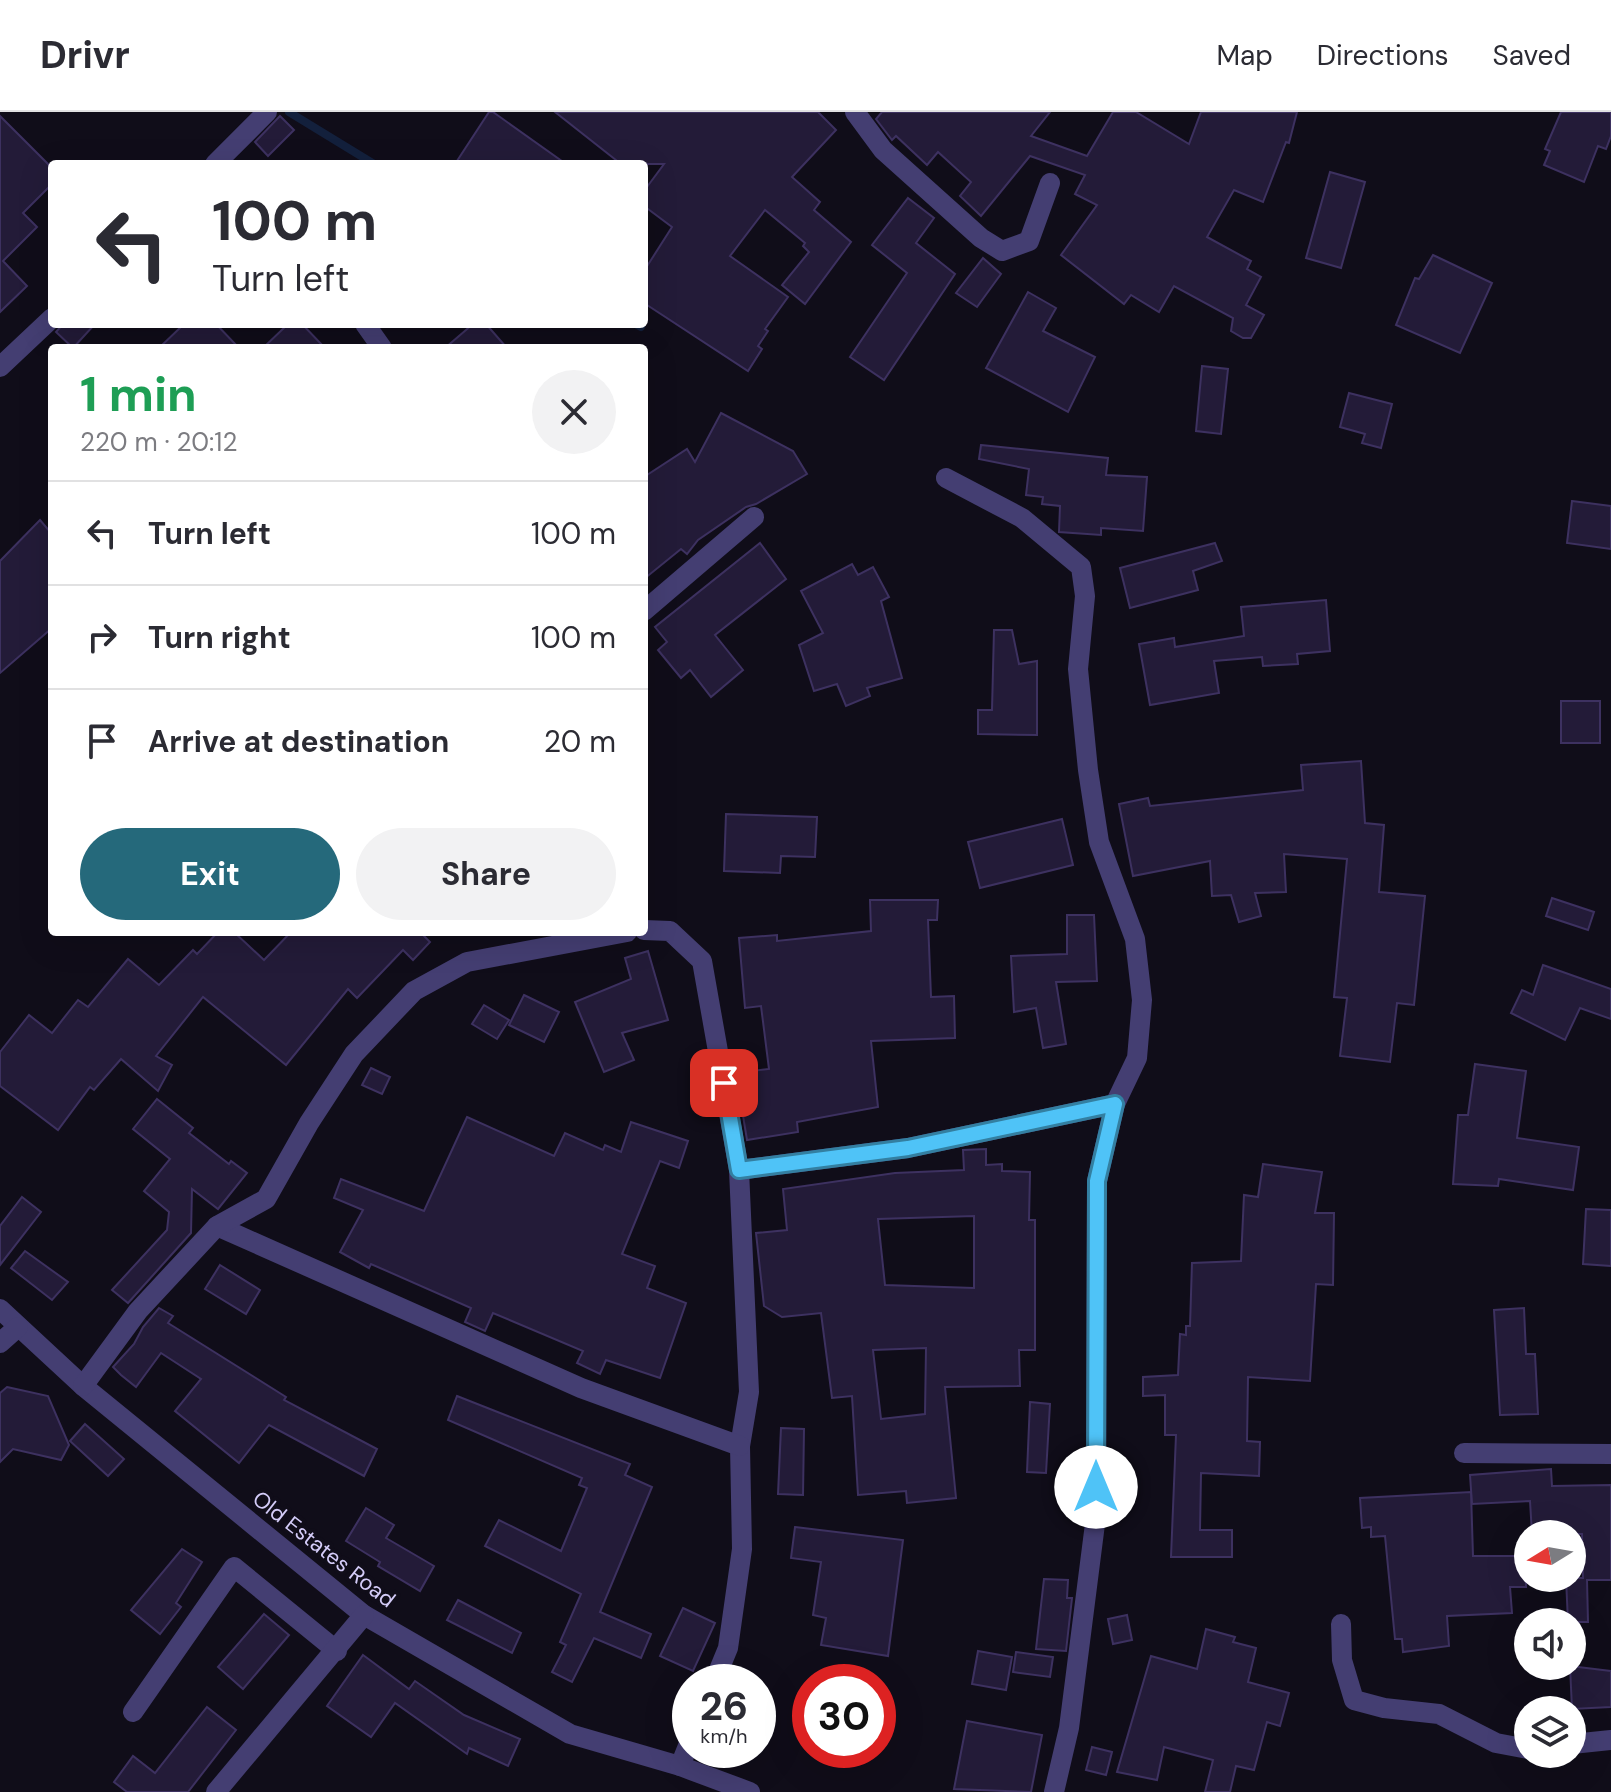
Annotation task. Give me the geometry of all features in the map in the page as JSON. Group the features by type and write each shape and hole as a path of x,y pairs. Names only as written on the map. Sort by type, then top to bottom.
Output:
{"street":[{"path":"855,112 883,150 981,238 1002,251 1029,241 1041,216 1050,183"},
{"path":"226,160 266,113"},
{"path":"0,367 48,322"},
{"path":"946,478 1022,518 1081,567 1085,596 1078,669 1088,770 1099,842 1135,939 1142,1000 1137,1058 1115,1104 1097,1181 1096,1516 1069,1728 1054,1792"},
{"path":"648,608 754,517"},
{"path":"648,930 670,931 702,961 739,1170 749,1392 740,1446 742,1549 728,1648 721,1664"},
{"path":"83,1386 138,1311 217,1226 266,1199 309,1123 354,1054 414,991 467,962 606,936"},
{"path":"739,1170 908,1148 1115,1104"},
{"path":"217,1226 581,1388 740,1446"},
{"name":"Old Estates Road","path":"0,1309 83,1386 364,1615 570,1734 672,1764"},
{"path":"0,1343 18,1327"},
{"path":"1464,1453 1611,1454"},
{"path":"133,1712 234,1567 337,1651"},
{"path":"216,1792 364,1615"},
{"path":"1341,1624 1342,1660 1354,1700 1384,1708 1439,1714 1496,1743 1514,1746"},
{"path":"1586,1743 1611,1740"},
{"name":"Old Estates Road","path":"685,1768 750,1792"}],"building":[{"path":"489,112 493,112 560,160 458,160"},
{"path":"555,112 818,112 836,130 792,177 820,202 814,210 851,242 805,304 782,285 809,252 803,246 805,243 765,210 730,256 788,297 765,329 768,331 758,346 762,349 748,371 648,306 648,265 672,227 648,209 648,186 664,164 648,164 648,160 616,160"},
{"path":"882,112 1050,112 1031,136 1087,156 1113,112 1136,112 1189,144 1201,112 1297,112 1289,143 1286,142 1263,202 1234,190 1207,237 1251,261 1247,269 1261,277 1246,305 1264,315 1251,338 1243,338 1231,331 1233,318 1174,286 1159,312 1131,295 1124,304 1061,255 1097,205 1075,194 1085,175 1030,156 981,216 960,196 971,182 938,152 927,165 896,136 892,140 876,119"},
{"path":"1561,112 1611,112 1611,136 1606,149 1598,146 1584,182 1544,165 1550,151 1545,149"},
{"path":"0,116 48,164 48,188 23,213 37,227 3,261 27,286 0,312"},
{"path":"280,116 294,130 268,156 255,142"},
{"path":"1330,172 1365,182 1341,268 1306,258"},
{"path":"908,198 934,218 916,243 955,274 884,380 850,357 907,273 872,245"},
{"path":"1433,255 1492,283 1460,353 1396,325 1415,278 1419,279"},
{"path":"983,258 1001,274 977,307 956,293"},
{"path":"1028,292 1056,308 1043,331 1095,357 1068,412 986,368"},
{"path":"60,328 91,328 77,344 69,344 56,332"},
{"path":"180,328 220,328 235,344 163,344"},
{"path":"284,328 306,328 321,344 267,344"},
{"path":"468,328 490,328 504,344 450,344"},
{"path":"1202,366 1228,369 1221,434 1196,431"},
{"path":"1349,393 1392,404 1381,448 1362,443 1365,434 1340,427"},
{"path":"721,413 793,451 807,474 746,507 698,540 687,554 681,549 648,576 648,474 687,449 695,462"},
{"path":"981,445 1108,458 1106,475 1147,477 1143,531 1101,528 1101,535 1059,532 1060,506 1042,504 1043,497 1026,495 1029,469 979,459"},
{"path":"1572,501 1611,506 1611,549 1567,543"},
{"path":"40,520 48,529 48,631 0,673 0,561"},
{"path":"760,543 786,579 715,635 743,670 711,697 690,670 681,678 658,650 667,642 655,627"},
{"path":"1215,543 1222,561 1193,571 1198,590 1130,608 1120,568"},
{"path":"852,564 858,575 873,567 889,597 881,601 902,678 867,688 870,696 846,706 837,684 814,691 799,645 823,633 801,591"},
{"path":"1326,600 1330,651 1297,654 1298,664 1263,666 1262,657 1214,661 1219,693 1150,705 1139,644 1174,638 1175,647 1244,636 1241,607"},
{"path":"994,630 1012,630 1019,664 1037,661 1037,735 978,734 978,710 992,710"},
{"path":"1561,701 1600,701 1600,743 1561,743"},
{"path":"1361,761 1365,823 1384,825 1379,892 1425,896 1414,1005 1397,1003 1390,1062 1340,1056 1347,998 1334,997 1347,859 1284,854 1286,892 1255,893 1261,916 1239,922 1231,895 1212,896 1210,861 1133,876 1119,804 1148,798 1150,806 1303,790 1301,765"},
{"path":"726,814 817,817 815,857 781,856 780,873 724,871"},
{"path":"1062,819 1073,865 980,888 968,842"},
{"path":"1552,898 1594,912 1588,930 1546,916"},
{"path":"870,900 938,900 937,920 928,920 931,997 954,996 955,1038 871,1041 878,1107 797,1122 798,1132 747,1140 736,1073 769,1069 761,1006 745,1008 739,938 777,935 777,941 871,931"},
{"path":"1067,915 1094,915 1097,981 1056,982 1066,1044 1043,1048 1036,1008 1014,1012 1011,956 1067,954"},
{"path":"214,936 238,936 264,960 287,936 424,936 430,942 413,960 403,950 357,998 348,989 286,1065 203,997 156,1056 172,1065 158,1091 121,1059 94,1090 90,1087 58,1130 0,1086 0,1052 29,1015 52,1033 78,1000 88,1007 128,959 159,985 193,950 197,954"},
{"path":"648,951 668,1020 622,1033 634,1060 604,1072 575,1002 631,979 625,958"},
{"path":"1543,965 1611,989 1611,1019 1580,1008 1565,1040 1511,1013 1522,990 1533,995"},
{"path":"524,995 559,1012 544,1042 509,1025"},
{"path":"484,1005 509,1020 497,1039 472,1024"},
{"path":"1475,1064 1526,1071 1517,1138 1579,1147 1573,1190 1499,1179 1498,1186 1453,1184 1458,1115 1468,1115"},
{"path":"371,1068 390,1077 382,1094 362,1085"},
{"path":"157,1099 193,1128 189,1133 229,1164 231,1161 247,1173 218,1209 192,1189 191,1233 128,1303 112,1290 167,1230 169,1212 144,1191 170,1159 133,1129"},
{"path":"467,1117 554,1156 565,1133 603,1150 605,1145 621,1152 631,1122 688,1141 679,1168 660,1161 622,1254 655,1266 647,1288 686,1303 660,1378 606,1360 600,1374 577,1363 583,1351 493,1313 485,1331 465,1322 471,1308 371,1264 369,1268 340,1252 363,1210 334,1198 341,1179 424,1211"},
{"path":"986,1149 986,1165 1002,1164 1002,1171 1030,1172 1029,1220 1035,1220 1035,1350 1019,1350 1020,1386 945,1387 956,1498 907,1503 906,1491 858,1495 852,1396 832,1398 821,1313 782,1317 764,1306 756,1233 787,1230 783,1189 895,1173 964,1170 963,1150","holes":["974,1216 974,1288 885,1285 878,1219","926,1348 925,1414 881,1419 873,1350"]},
{"path":"1263,1164 1322,1172 1315,1213 1334,1213 1333,1285 1316,1284 1310,1381 1248,1377 1247,1441 1260,1442 1259,1476 1201,1473 1200,1530 1232,1530 1232,1557 1171,1557 1176,1435 1165,1435 1165,1395 1143,1396 1143,1377 1178,1375 1180,1334 1186,1335 1186,1326 1190,1326 1192,1263 1241,1261 1244,1195 1258,1197"},
{"path":"22,1197 41,1212 0,1265 0,1226"},
{"path":"1586,1209 1611,1210 1611,1266 1583,1264"},
{"path":"25,1251 68,1282 52,1300 11,1268"},
{"path":"220,1265 260,1290 246,1314 205,1289"},
{"path":"159,1308 173,1316 168,1323 286,1397 284,1400 377,1449 364,1476 269,1425 239,1463 175,1411 201,1379 161,1353 136,1387 121,1375 113,1367 134,1344"},
{"path":"1524,1308 1526,1354 1535,1354 1538,1414 1500,1415 1494,1310"},
{"path":"7,1387 48,1396 69,1445 61,1460 13,1449 0,1462 0,1393"},
{"path":"457,1396 630,1464 625,1475 652,1487 600,1612 651,1634 641,1658 594,1638 572,1682 552,1672 566,1645 560,1642 581,1594 485,1546 499,1520 561,1551 587,1488 579,1485 582,1478 448,1420"},
{"path":"1030,1402 1050,1404 1046,1473 1027,1472"},
{"path":"85,1424 124,1459 108,1476 70,1441"},
{"path":"781,1428 804,1429 803,1495 778,1494"},
{"path":"1551,1469 1552,1486 1611,1485 1611,1580 1587,1580 1588,1622 1586,1608 1567,1608 1567,1592 1586,1592 1586,1520 1531,1520 1530,1501 1472,1504 1470,1475"},
{"path":"1471,1492 1473,1556 1514,1556 1514,1587 1510,1587 1512,1613 1447,1616 1449,1646 1403,1652 1402,1639 1395,1639 1385,1536 1371,1537 1371,1527 1362,1528 1360,1498"},
{"path":"366,1508 394,1525 386,1538 434,1566 420,1591 378,1566 380,1562 346,1541"},
{"path":"795,1527 903,1540 888,1656 821,1645 826,1618 813,1615 821,1562 791,1558"},
{"path":"182,1549 202,1562 176,1603 181,1607 160,1634 131,1610"},
{"path":"1044,1579 1068,1580 1067,1598 1072,1598 1066,1651 1036,1649"},
{"path":"458,1600 521,1633 512,1653 447,1620"},
{"path":"683,1608 715,1623 696,1664 678,1664 660,1656"},
{"path":"264,1614 289,1635 243,1689 218,1667"},
{"path":"1127,1615 1132,1640 1113,1644 1108,1619"},
{"path":"1206,1629 1235,1637 1233,1642 1256,1648 1248,1682 1289,1693 1280,1726 1267,1722 1254,1770 1236,1766 1230,1792 1205,1792 1213,1760 1164,1747 1157,1780 1117,1772 1151,1656 1197,1669"},
{"path":"978,1651 1012,1657 1006,1690 972,1684"},
{"path":"1016,1652 1053,1657 1050,1677 1013,1672"},
{"path":"363,1655 409,1689 415,1681 464,1715 520,1739 508,1766 469,1748 467,1754 395,1703 371,1737 327,1706"},
{"path":"1586,1668 1611,1671 1611,1707 1586,1708 1586,1696 1571,1696 1571,1680 1586,1680"},
{"path":"207,1707 236,1730 188,1792 127,1792 114,1782 133,1756 155,1773"},
{"path":"967,1721 1042,1735 1031,1792 954,1789"},
{"path":"1092,1747 1112,1752 1106,1775 1086,1770"}],"waterway":[{"path":"289,112 367,160"}],"route":[{"path":"724,1083 739,1170 908,1148 1115,1104 1097,1181 1096,1487"}]}
